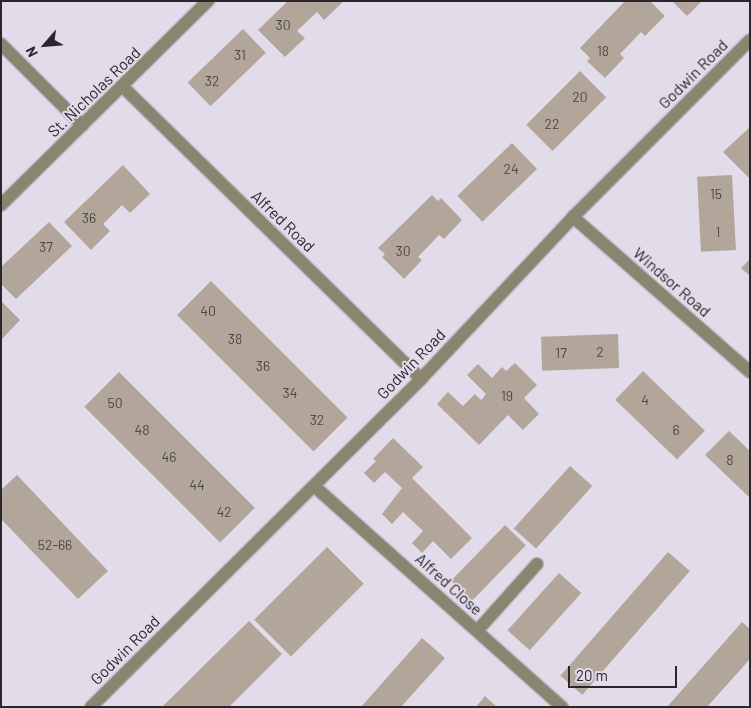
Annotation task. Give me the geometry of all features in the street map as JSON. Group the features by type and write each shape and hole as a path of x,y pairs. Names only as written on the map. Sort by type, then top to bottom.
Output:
{"street":[{"name":"St. Nicholas Road","path":"1,205 123,87 208,1"},
{"name":"Godwin Road","path":"91,707 421,379 573,217 750,40"},
{"path":"1,44 82,125"},
{"name":"Alfred Road","path":"123,87 421,379"},
{"name":"Windsor Road","path":"573,217 750,372"},
{"name":"Alfred Close","path":"314,486 562,707"},
{"path":"477,631 537,564"}],"building":[{"path":"288,1 344,1 324,20 317,12 297,31 305,38 285,57 258,30"},
{"path":"625,1 650,1 665,16 645,36 641,32 620,54 624,58 605,78 587,61 590,58 580,48"},
{"path":"672,1 702,1 687,16"},
{"path":"243,29 266,53 211,106 188,82"},
{"path":"580,71 606,97 552,151 526,125"},
{"path":"750,127 750,179 723,152"},
{"path":"512,143 537,169 482,222 457,196"},
{"path":"123,165 150,194 130,213 122,205 103,224 110,231 91,250 64,222"},
{"path":"732,175 736,250 701,252 697,177"},
{"path":"432,195 438,201 441,198 462,220 444,239 439,235 418,257 422,260 404,279 382,257 385,254 378,248"},
{"path":"49,222 72,246 16,299 1,284 1,267"},
{"path":"750,259 750,276 741,268"},
{"path":"211,281 347,417 314,451 177,315"},
{"path":"1,301 20,320 1,340"},
{"path":"618,334 619,368 542,371 541,337"},
{"path":"515,363 537,385 524,398 539,414 523,430 508,415 479,445 437,404 448,392 463,406 475,394 481,400 486,394 467,375 478,364 492,378 502,367 506,371"},
{"path":"643,371 705,431 677,460 615,400"},
{"path":"119,372 255,508 220,542 84,407"},
{"path":"729,431 750,451 750,498 705,455"},
{"path":"393,438 423,467 412,478 472,538 451,559 433,541 422,553 412,543 423,531 403,512 392,524 382,514 402,488 385,472 374,483 364,473 376,461 373,459"},
{"path":"570,466 592,486 536,548 514,528"},
{"path":"17,475 108,571 78,599 1,519 1,490"},
{"path":"505,525 526,545 472,601 451,581"},
{"path":"327,547 364,584 291,657 254,620"},
{"path":"668,552 690,571 582,695 560,676"},
{"path":"559,573 581,593 530,650 507,630"},
{"path":"249,621 282,654 229,707 162,707"},
{"path":"742,622 750,629 750,659 707,707 667,707"},
{"path":"422,638 445,658 401,707 361,707"},
{"path":"485,696 497,707 476,707"}]}
